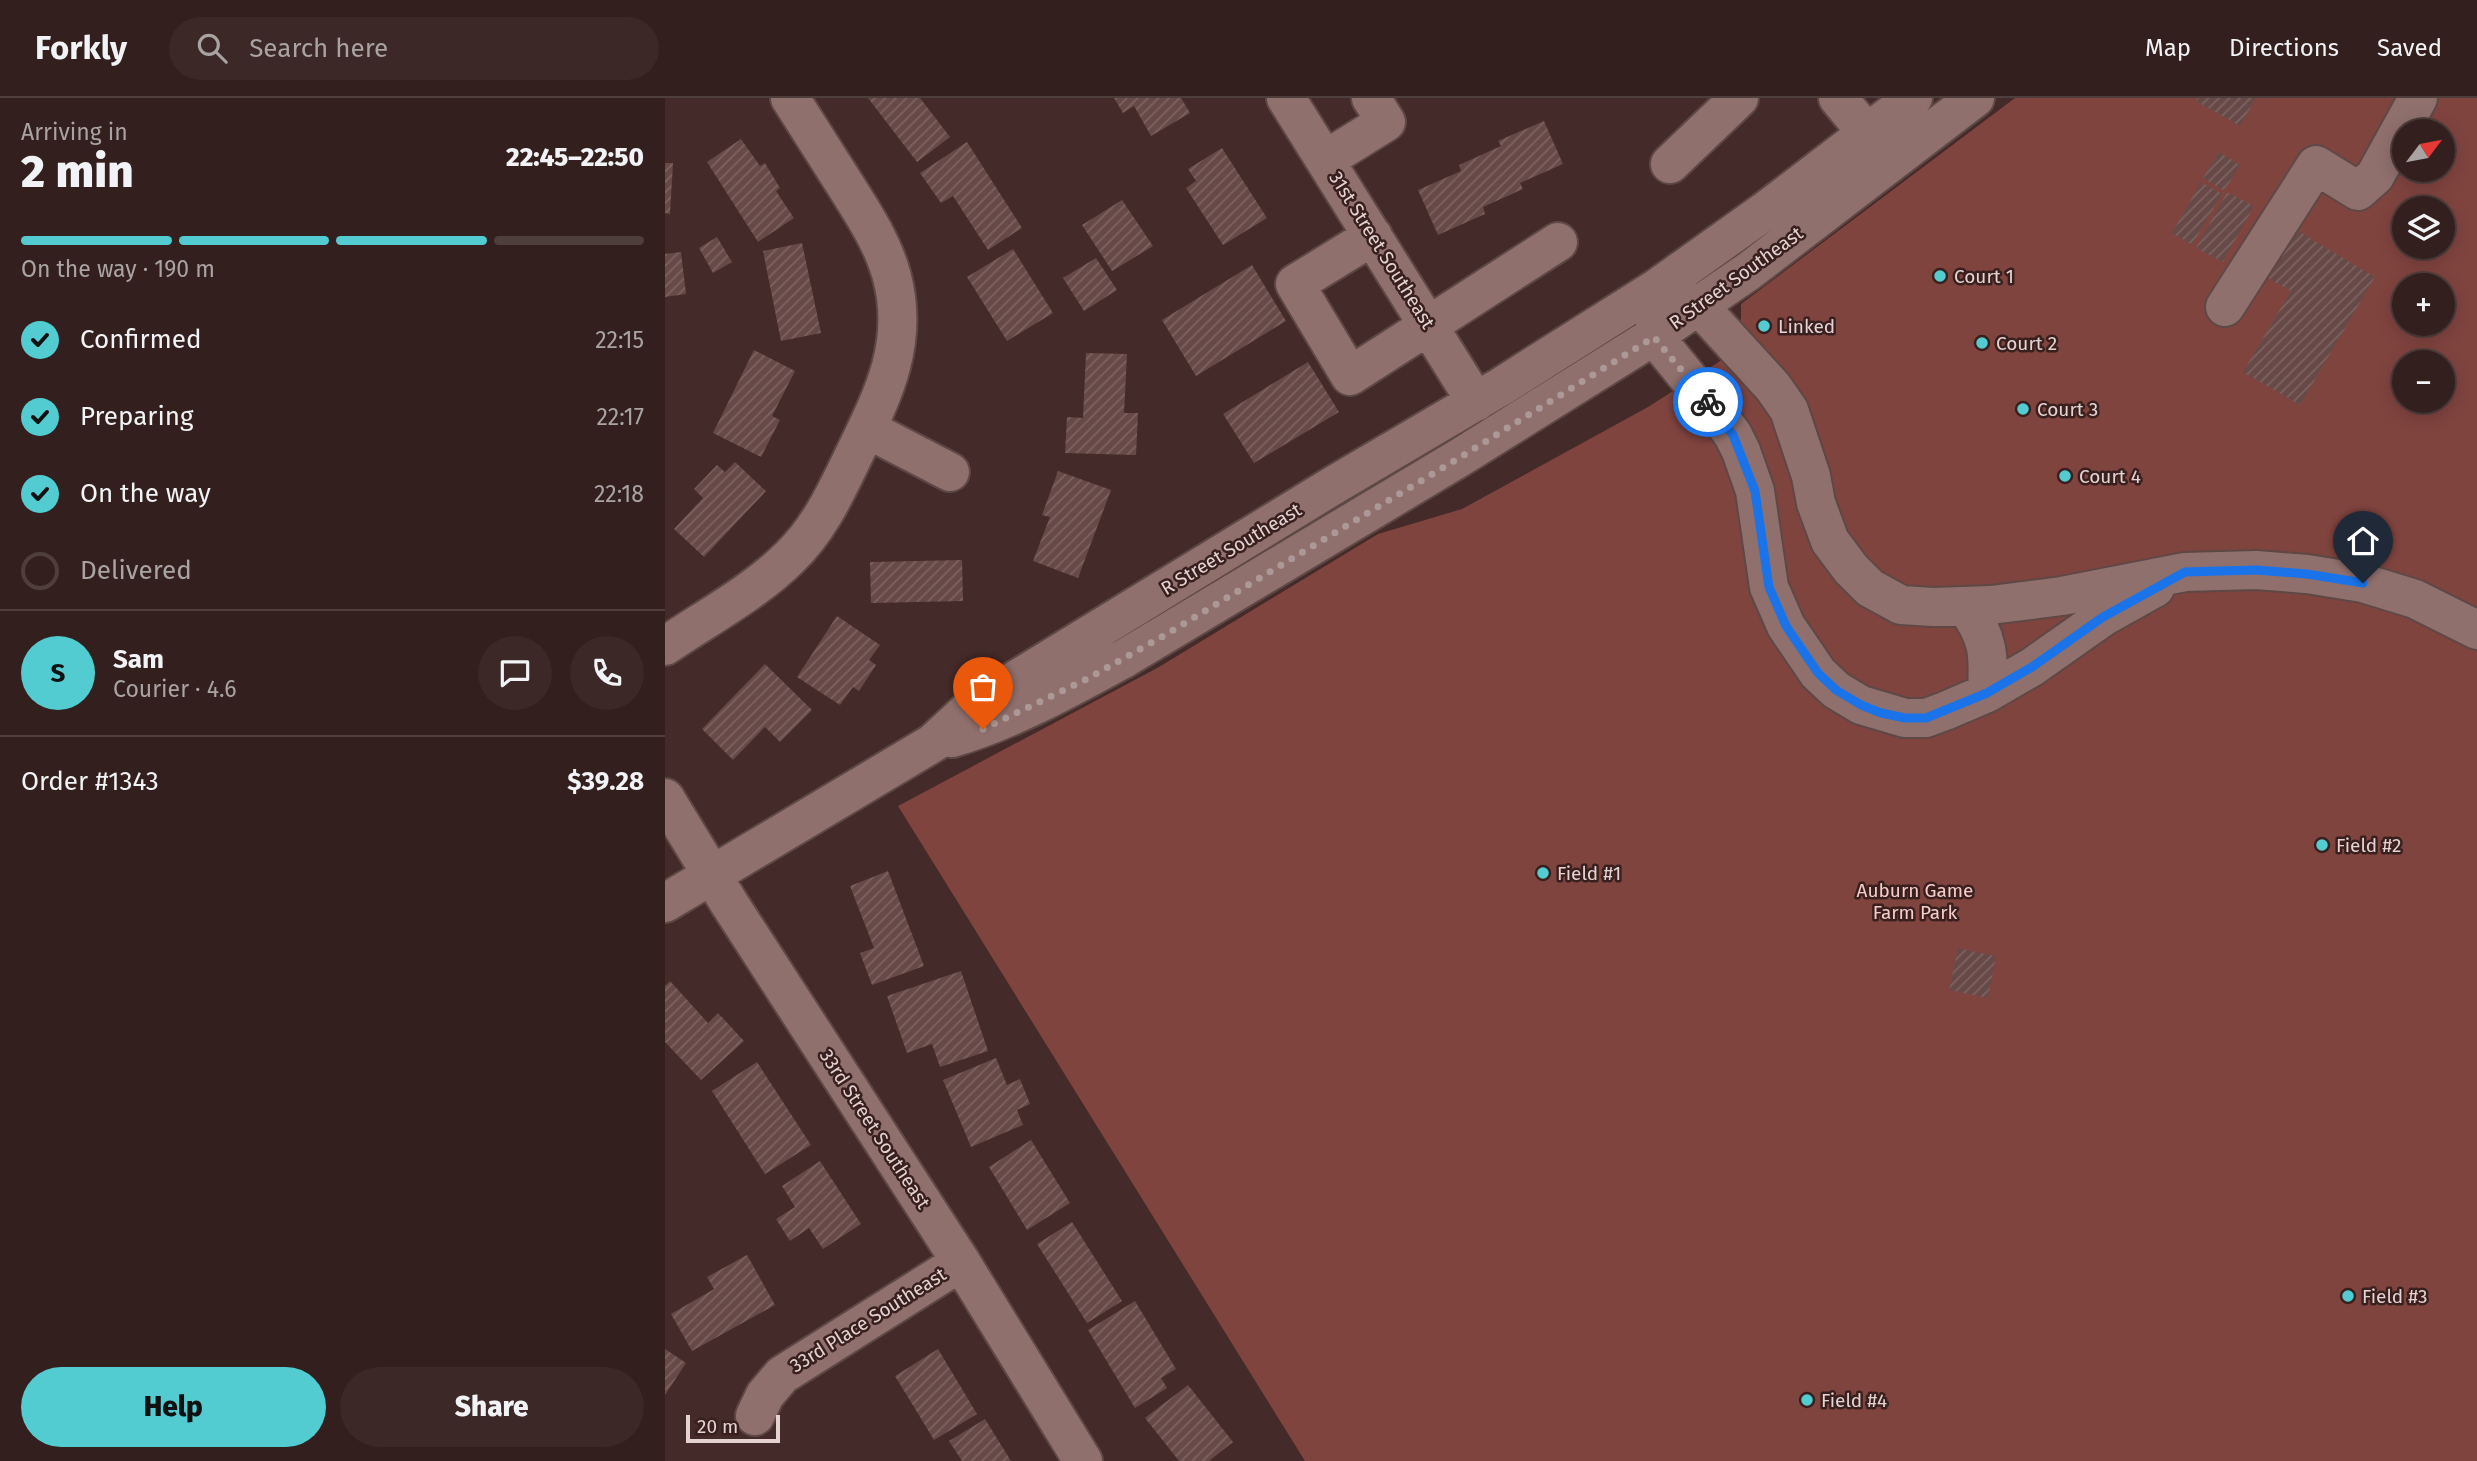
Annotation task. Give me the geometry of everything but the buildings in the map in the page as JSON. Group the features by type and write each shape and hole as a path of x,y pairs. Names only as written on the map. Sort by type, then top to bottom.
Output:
{"street":[{"path":"665,646 759,583 796,551 830,505 888,384 895,355 895,290 883,250 870,224 790,98"},
{"name":"31st Street Southeast","path":"1286,98 1476,402"},
{"path":"1325,160 1386,122 1371,98"},
{"path":"1670,164 1739,98"},
{"path":"1838,98 1867,133"},
{"name":"R Street Southeast","path":"665,903 933,743 973,706 1334,485 1476,402 1657,288 1913,98"},
{"name":"R Street Southeast","path":"933,743 983,729 1106,668 1459,458 1654,337 1699,306 1975,98"},
{"path":"2225,307 2316,165 2358,191 2375,176 2418,98"},
{"path":"1373,236 1295,284 1350,376 1558,242"},
{"path":"2185,572 2103,617 2032,667 1987,693 1926,718 1905,718 1861,705 1836,690 1818,673 1791,634 1775,604 1769,587 1755,491 1733,435 1654,337 1657,288 1699,306 1773,387 1789,410 1830,541 1851,569 1870,588 1901,605 1965,606 2062,596 2185,572 2256,570 2307,574 2363,583 2415,599 2477,630"},
{"path":"867,429 950,471"},
{"path":"1965,606 1979,624 1987,648 1987,693"},
{"name":"33rd Street Southeast","path":"665,798 961,1262 1083,1461"},
{"name":"33rd Place Southeast","path":"755,1416 765,1395 782,1375 961,1262"}],"green space":[{"name":"Auburn Game Farm Park","path":"2015,98 2477,98 2477,1461 1305,1461 898,806 1159,667 1378,534 1462,509 1648,407 1750,342 1741,326 1741,304"}],"way so far":[{"path":"983,729 1087,679 1165,635 1654,337 1708,402"}],"place":[{"name":"Court 1","path":"1940,276"},
{"name":"Linked","path":"1764,326"},
{"name":"Court 2","path":"1982,343"},
{"name":"Court 3","path":"2023,409"},
{"name":"Court 4","path":"2065,476"},
{"name":"Field #2","path":"2322,845"},
{"name":"Field #1","path":"1543,873"},
{"name":"Field #3","path":"2348,1296"},
{"name":"Field #4","path":"1807,1400"}],"route":[{"path":"1708,402 1733,435 1755,491 1769,587 1786,626 1818,673 1836,690 1881,713 1905,718 1926,718 1987,693 2032,667 2103,617 2185,572 2256,570 2307,574 2363,583"}]}
